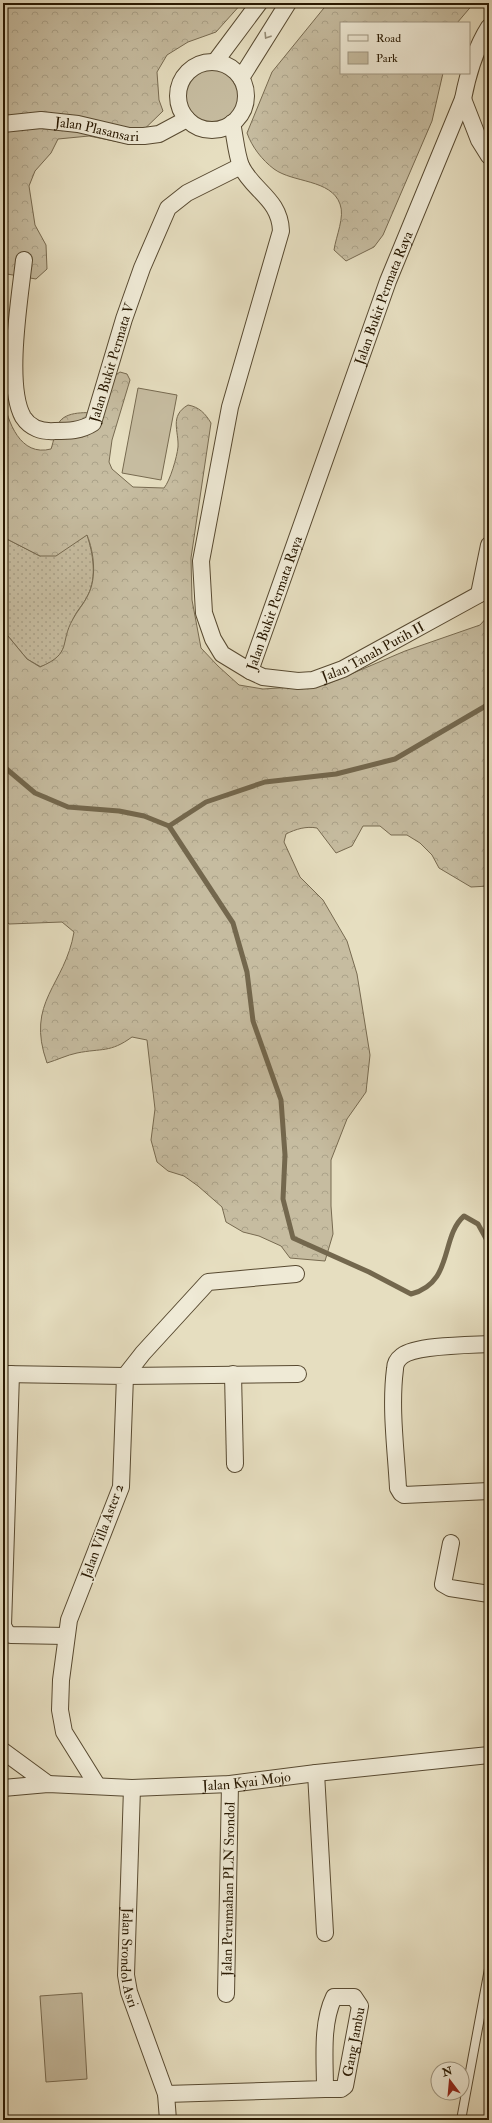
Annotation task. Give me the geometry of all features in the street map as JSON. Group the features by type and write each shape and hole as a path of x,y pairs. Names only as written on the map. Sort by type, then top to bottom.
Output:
{"street":[{"path":"215,62 259,3"},
{"path":"241,78 288,3"},
{"name":"Jalan Bukit Permata Raya","path":"470,73 478,44 489,27"},
{"path":"215,62 229,66 241,78 246,92 242,112 232,123 223,128 209,129 195,125 187,119 179,103 180,84 191,69 203,63 215,62"},
{"name":"Jalan Bukit Permata Raya","path":"232,123 241,166 276,208 280,218 281,230 230,407 201,561 204,613 213,639 222,654 250,671 388,281 463,99 470,74"},
{"path":"463,99 479,140 489,156"},
{"name":"Jalan Plasansari","path":"3,124 41,120 78,124 129,136 144,136 159,134 187,119"},
{"name":"Jalan Bukit Permata V","path":"24,260 15,388 23,417 38,429 48,431 83,428 93,423 124,319 142,268 168,208 187,193 241,166"},
{"path":"484,591 489,545"},
{"name":"Jalan Tanah Putih II","path":"250,671 264,676 298,681 313,680 343,669 484,591"},
{"path":"125,1376 143,1353 208,1282 296,1274"},
{"path":"489,1344 423,1349 403,1355 397,1361 395,1369 394,1400 398,1488 401,1493 404,1495 489,1491"},
{"path":"66,1636 11,1635 7,1633 3,1626 7,1374 125,1376 298,1374"},
{"path":"233,1374 235,1464"},
{"name":"Jalan Villa Aster 2","path":"98,1785 68,1738 62,1725 61,1680 69,1620 121,1487 125,1376"},
{"path":"451,1543 443,1584 450,1588 489,1594"},
{"path":"3,1751 48,1784"},
{"name":"Jalan Kyai Mojo","path":"3,1788 48,1784 98,1785 132,1788 230,1784 316,1773 489,1755"},
{"path":"316,1773 325,1934"},
{"name":"Jalan Perumahan PLN Srondol","path":"226,1994 230,1784"},
{"name":"Jalan Srondol Asri","path":"132,1788 126,1975 128,1992 166,2094 168,2120"},
{"name":"Gang Jambu","path":"166,2094 341,2089 345,2086 360,2006 354,1997 334,1996 329,2007 326,2030 325,2089"}],"lane":[{"path":"461,2120 489,1969"}],"green space":[{"path":"3,3 242,3 216,32 188,42 167,55 157,72 159,100 163,111 129,144 89,136 58,139 51,153 35,171 29,186 35,225 46,245 47,269 36,279 7,274 3,275"},
{"path":"328,3 474,3 458,22 340,22 340,74 443,74 432,121 383,235 374,247 346,261 334,250 340,227 341,215 340,204 335,196 329,190 311,182 291,177 274,169 265,162 258,153 247,133 272,72"},
{"path":"212,68 223,70 232,76 238,85 240,96 238,107 232,116 223,122 212,124 201,122 192,116 186,107 184,96 186,85 192,76 201,70"},
{"path":"120,372 127,374 130,380 112,440 109,462 112,469 133,487 164,488 175,463 178,447 176,424 179,414 182,409 188,405 199,409 206,416 211,423 191,558 192,600 201,648 239,685 263,689 325,685 405,651 480,625 489,615 489,886 471,887 439,868 432,855 420,843 407,835 391,835 380,826 363,826 352,846 336,853 317,828 301,828 286,834 284,842 300,877 323,900 347,941 357,974 370,1055 366,1092 347,1119 331,1160 331,1206 333,1234 325,1261 290,1258 281,1246 259,1236 243,1232 226,1222 222,1207 198,1186 184,1176 168,1171 157,1162 151,1140 155,1109 147,1040 132,1037 112,1048 73,1054 47,1063 41,1042 41,1024 44,1009 49,994 63,967 74,932 62,922 9,924 3,917 3,630 27,659 40,667 57,657 64,647 69,627 91,588 94,565 87,535 56,556 40,556 3,537 3,398 8,417 17,436 31,448 40,450 51,449 57,427 64,417 74,414 103,413 114,376"},
{"path":"138,388 177,395 161,480 122,473"},
{"path":"87,535 93,565 91,588 73,618 65,644 60,654 50,663 41,667 27,659 3,630 3,537 40,556"},
{"path":"82,1993 87,2079 46,2082 40,1996"}],"waterway":[{"path":"169,826 206,802 265,782 336,774 395,759 489,704"},
{"path":"3,766 35,793 68,807 119,811 144,816 169,826 233,923 247,972 253,1021 281,1100 285,1155 283,1199 293,1238 369,1272 411,1294 425,1288 434,1280 445,1259 457,1225 464,1216 478,1224 489,1244"}]}
